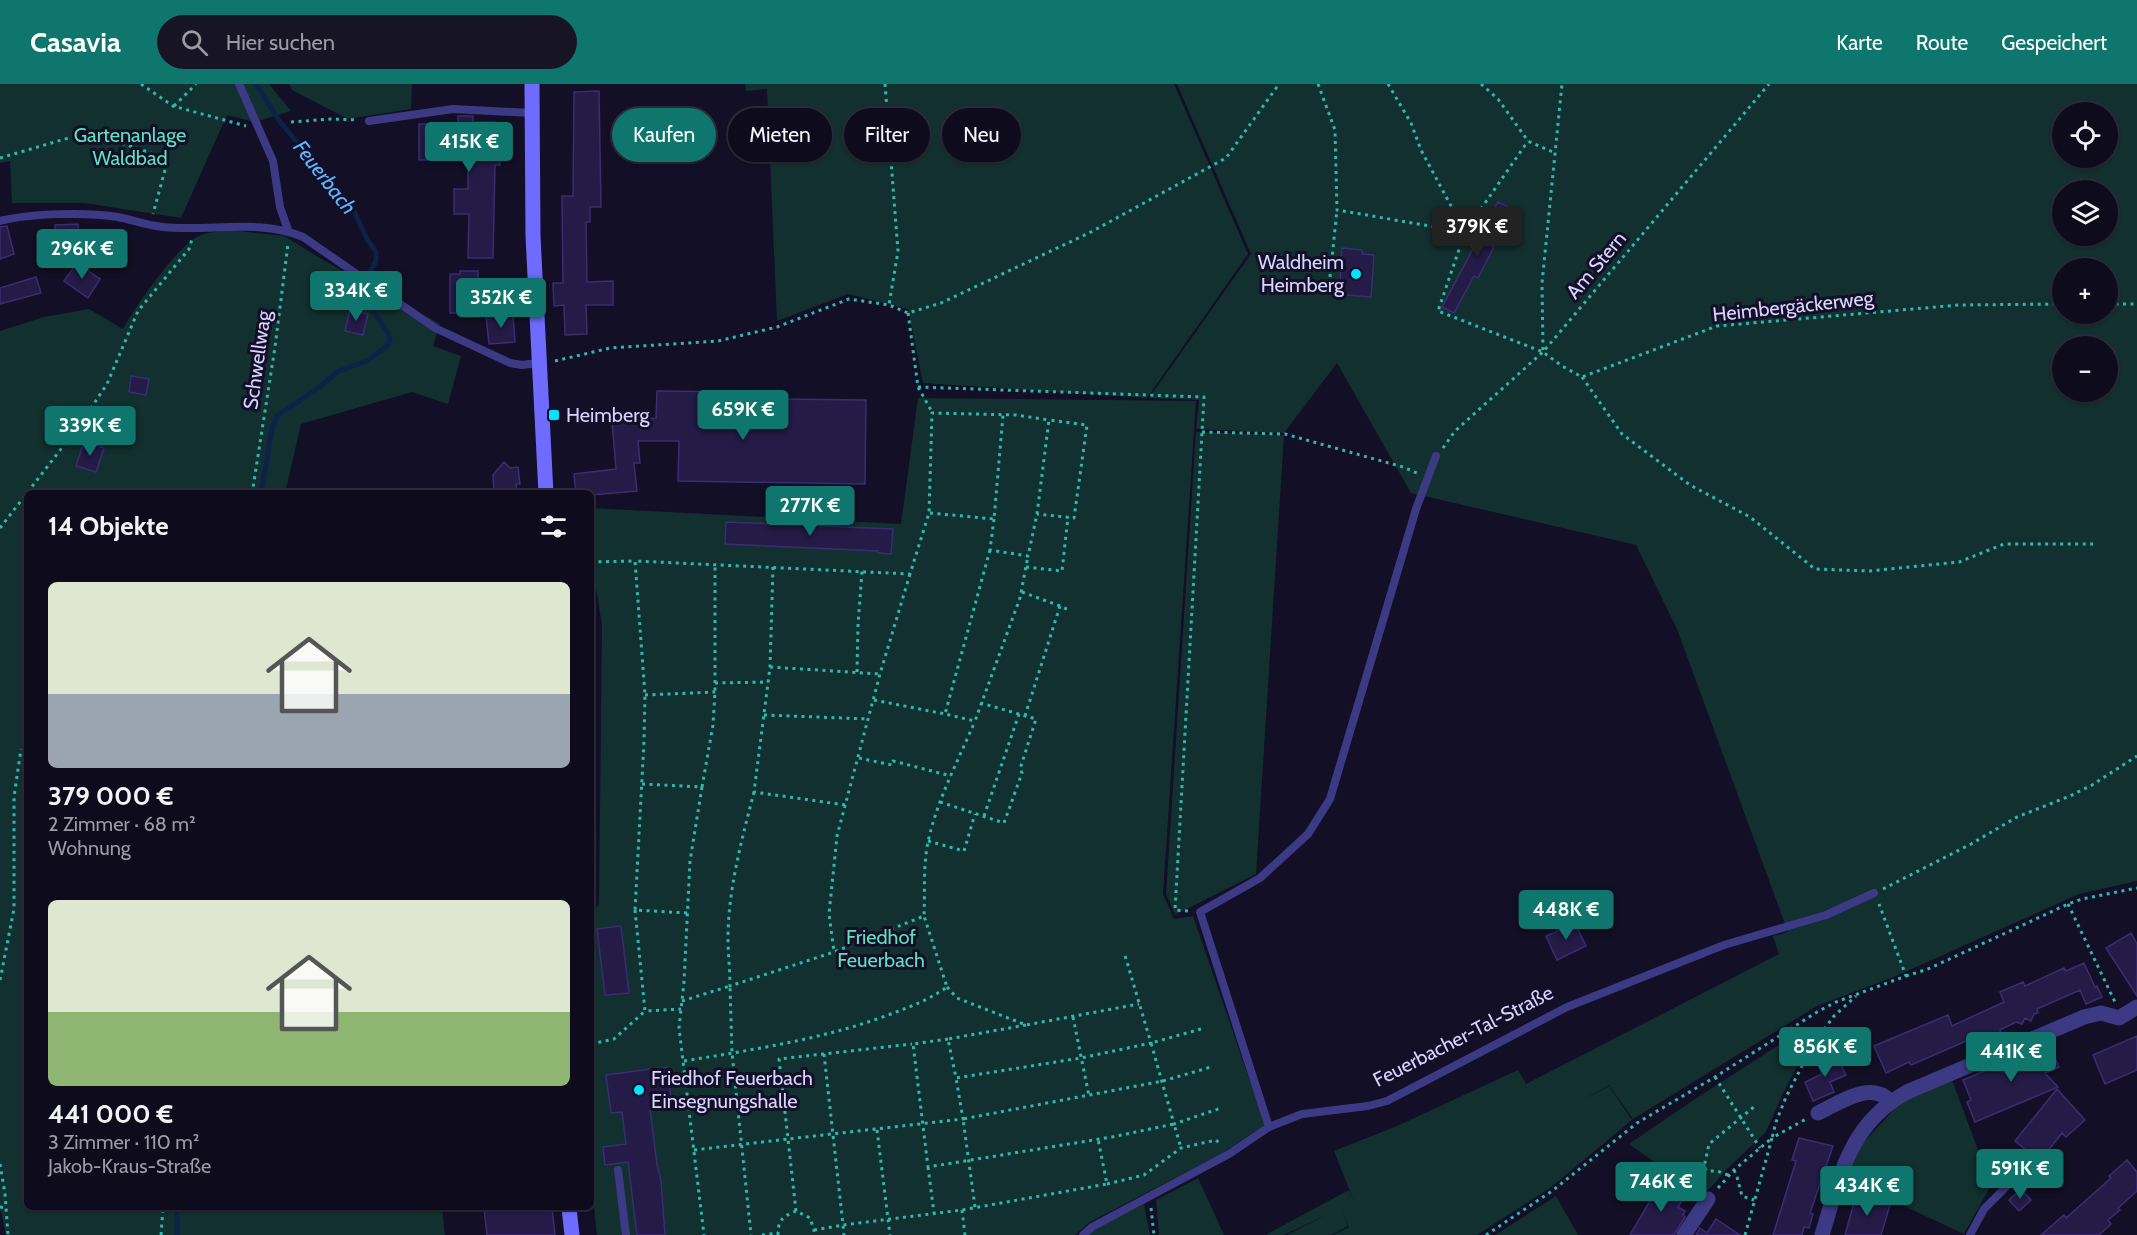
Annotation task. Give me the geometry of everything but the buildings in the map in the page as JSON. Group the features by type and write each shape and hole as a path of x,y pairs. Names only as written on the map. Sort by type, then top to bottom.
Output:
{"main road":[{"path":"532,84 533,236 546,490"},
{"path":"569,1210 572,1235"}],"street":[{"path":"1822,1235 1841,1172 1854,1142 1875,1115 1890,1101 2084,1017 2101,1013 2116,1018 2123,1017 2137,1008"},
{"path":"1818,1113 1862,1093 1874,1091 1885,1095 1890,1101"},
{"path":"1684,1235 1708,1199"}],"lane":[{"path":"238,84 273,160 280,207 288,230"},
{"path":"369,121 453,108 532,113"},
{"path":"0,221 11,218 72,215 117,217 162,227 197,229 228,226 288,230 303,237 435,328 510,363 538,363"},
{"path":"1269,1127 1200,912 1260,878 1308,834 1330,799 1416,509 1437,456"},
{"name":"Feuerbacher-Tal-Straße","path":"1083,1235 1092,1227 1229,1155 1269,1127 1302,1114 1368,1106 1387,1101 1567,1007 1724,945 1826,915 1874,893"},
{"path":"1970,1235 1984,1209 2009,1184 2000,1166 2007,1160 2017,1161"},
{"path":"618,1170 626,1235"}],"path":[{"path":"141,84 173,106 247,126 258,126"},
{"path":"173,106 196,84"},
{"path":"885,84 898,251 889,305"},
{"path":"538,363 610,348 718,341 777,327 849,299 889,305 908,313 941,303 1091,232 1226,158 1278,84"},
{"path":"1318,84 1335,130 1337,210 1330,277"},
{"path":"1388,84 1411,123 1421,150 1465,232"},
{"path":"1480,84 1498,99 1528,141 1555,153"},
{"path":"1543,351 1542,283 1562,84"},
{"name":"Am Stern","path":"1437,456 1455,431 1543,351 1769,84"},
{"path":"291,122 331,119 369,121"},
{"path":"0,159 89,132 168,159 150,225"},
{"path":"1528,141 1465,232 1438,311 1543,351 1562,366 1582,377 1622,434 1690,485 1750,517 1815,569 1870,571 1959,562 2004,544 2096,544"},
{"path":"1337,210 1465,232"},
{"path":"29,490 81,423 107,384 138,311 189,249 197,229"},
{"name":"Schwellwag","path":"253,490 275,346 288,230"},
{"name":"Heimbergäckerweg","path":"1582,377 1717,326 1959,304 2052,304"},
{"path":"2118,304 2137,304"},
{"path":"834,952 829,914 837,836 880,674 929,513 932,413 918,387 908,313"},
{"path":"918,387 1204,397 1175,910 1200,912"},
{"path":"932,413 1003,415 1087,425 1074,518 1037,514"},
{"path":"945,714 990,550 1003,415"},
{"path":"1026,1025 957,998 946,987 924,916 928,842 940,802 975,722 1022,592 1037,514 1049,420"},
{"path":"1202,432 1285,434 1403,467 1428,478"},
{"path":"0,528 24,497"},
{"path":"929,513 994,519"},
{"path":"1026,567 1062,571 1068,517"},
{"path":"990,550 1028,556"},
{"path":"594,561 715,564 910,574"},
{"path":"634,561 645,695 635,910 645,1011"},
{"path":"704,1235 679,1028 690,861 713,725 716,692 715,564"},
{"path":"751,1235 732,1053 728,937 733,887 754,792 770,668 773,567"},
{"path":"857,672 862,571"},
{"path":"1022,592 1071,611"},
{"path":"1025,716 1060,606"},
{"path":"770,668 880,674"},
{"path":"715,683 768,682"},
{"path":"645,695 716,692"},
{"path":"874,700 975,722"},
{"path":"940,802 1004,823 1022,773 1020,769 1036,719 981,703"},
{"path":"764,714 869,719"},
{"path":"984,816 1019,714"},
{"path":"0,980 14,909 15,797 21,749"},
{"path":"1906,976 1884,913 1874,893 1971,844 2017,817 2092,785 2137,756"},
{"path":"859,758 892,765 893,761 951,776"},
{"path":"642,784 702,787"},
{"path":"754,792 845,804"},
{"path":"928,842 963,851 975,813"},
{"path":"1486,1235 1552,1191 1637,1123 1715,1077 1816,1012 1836,1002 1928,969 2068,904 2137,888"},
{"path":"2068,904 2123,1017"},
{"path":"635,910 687,913"},
{"path":"682,1001 834,952 924,916"},
{"path":"1124,952 1181,1148"},
{"path":"684,1061 823,1036 911,1007 932,998 946,987"},
{"path":"1745,1235 1786,1097 1814,1043 1834,1016 1857,995"},
{"path":"796,1211 779,1059 948,1039 1140,1004"},
{"path":"594,1043 615,1039 645,1011 681,1009"},
{"path":"1073,1017 1089,1096"},
{"path":"956,1078 1082,1058 1201,1029"},
{"path":"948,1039 963,1119 975,1207"},
{"path":"913,1044 934,1213"},
{"path":"824,1054 844,1235"},
{"path":"694,1150 963,1119 1163,1081 1211,1067"},
{"path":"1715,1077 1760,1148"},
{"path":"1728,1176 1717,1170 1707,1171 1704,1167 1709,1144 1755,1106"},
{"path":"928,1167 1174,1124 1221,1108"},
{"path":"1708,1199 1734,1170 1772,1138 1818,1113"},
{"path":"877,1130 890,1235"},
{"path":"1098,1139 1107,1184"},
{"path":"762,1235 778,1234 778,1224 782,1216 796,1211 810,1218 813,1233 843,1225 962,1210 1107,1184 1144,1175 1181,1148 1216,1140 1229,1155"},
{"path":"0,1164 8,1235"},
{"path":"1734,1170 1742,1196 1754,1200"},
{"path":"1150,1197 1154,1235"},
{"path":"0,1207 6,1208"},
{"path":"161,1235 163,1210"},
{"path":"962,1210 965,1235"}],"green space":[{"name":"Gartenanlage Waldbad","path":"0,84 269,84 291,111 255,122 227,115 181,218 84,203 12,203 10,161 0,163"},
{"path":"289,84 412,84 411,109 348,119 292,90"},
{"path":"745,84 1174,84 1248,254 1147,398 923,383 908,309 848,294 777,321 770,162 832,162 832,108 768,108 767,89 746,91"},
{"path":"1177,84 2137,84 2137,881 2079,894 1896,976 1817,1006 1633,1119 1609,1085 1583,1100 1609,1086 1632,1120 1550,1188 1477,1235 1333,1235 1349,1227 1341,1208 1348,1226 1331,1235 1287,1235 1328,1214 1284,1235 1268,1235 1349,1190 1355,1204 1334,1151 1397,1126 1518,1070 1526,1084 1779,954 1773,936 1788,932 1677,629 1636,545 1411,493 1337,363 1284,433 1196,429 1199,400 1149,398 1251,254"},
{"path":"229,230 284,236 440,324 433,346 461,356 448,404 412,392 301,424 286,490 24,490 24,1210 442,1210 445,1235 6,1235 0,1208 0,331 44,317 89,309 123,329 147,292 181,250 192,240 211,232"},
{"name":"Friedhof Feuerbach","path":"918,398 1196,401 1163,894 1174,919 1193,916 1265,1125 1221,1154 1090,1222 1075,1235 597,1235 594,1208 594,911 599,904 602,625 594,576 594,508 901,524"},
{"path":"1196,432 1284,435 1256,874 1175,915 1166,894"},
{"path":"1807,1027 1814,1035 1783,1093 1766,1132 1729,1167 1703,1196 1629,1144 1695,1099"},
{"path":"1952,1080 1991,1185 1964,1234 1846,1179 1862,1144 1900,1103"},
{"path":"1198,1178 1224,1235 1159,1235 1156,1200"},
{"path":"1556,1196 1578,1235 1495,1235"},
{"path":"1144,1204 1150,1235 1088,1235 1094,1230"}],"waterway":[{"name":"Feuerbach","path":"256,84 280,122 352,207 367,239 376,252 376,261 368,276"},
{"name":"Feuerbach","path":"262,490 272,429 277,416 321,386 337,372 366,361 385,348 390,341 388,333 363,295 362,288"},
{"name":"Feuerbach","path":"177,1210 177,1235"}],"place":[{"name":"Waldheim Heimberg","path":"1356,274"},
{"name":"Heimberg","path":"554,415"},
{"name":"Friedhof Feuerbach Einsegnungshalle","path":"639,1090"}]}
